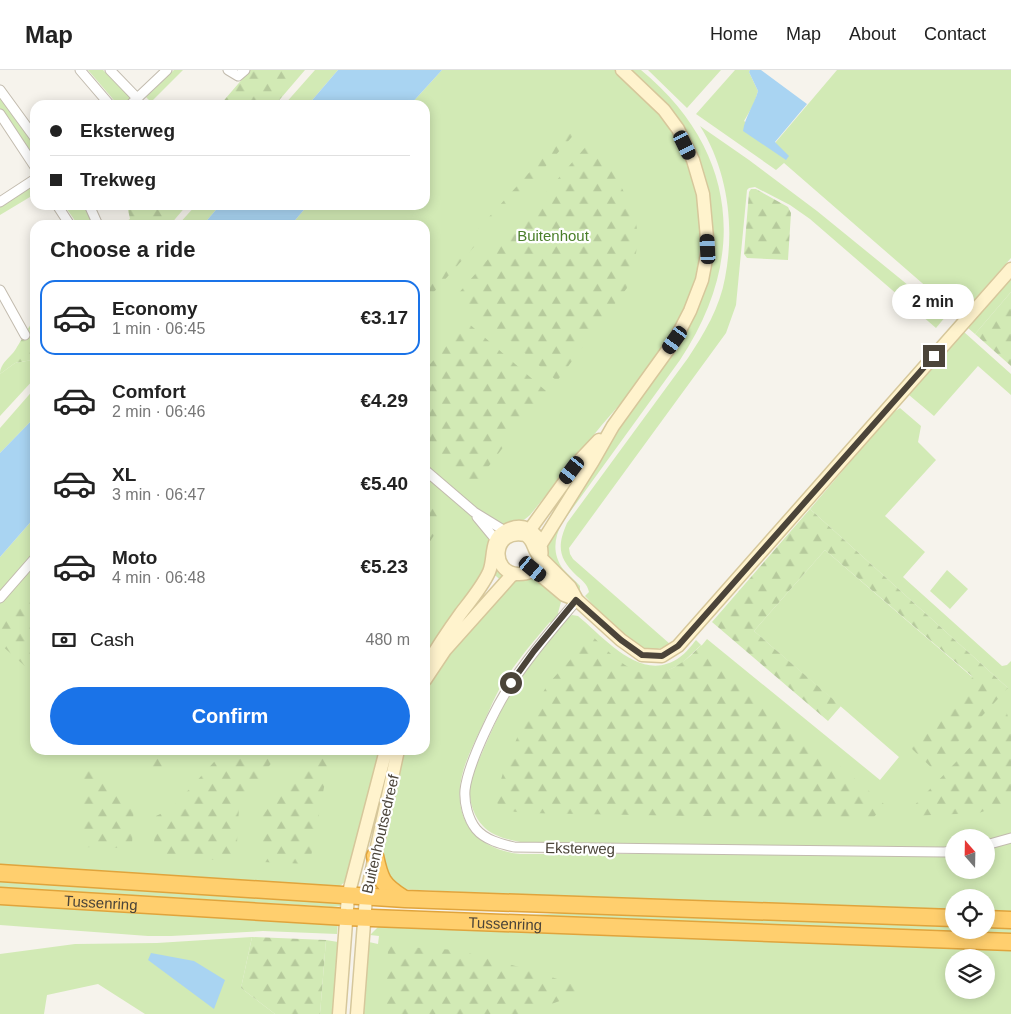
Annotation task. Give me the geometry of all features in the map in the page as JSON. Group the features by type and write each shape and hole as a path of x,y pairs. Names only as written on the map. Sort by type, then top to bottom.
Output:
{"highway":[{"path":"375,856 380,878 387,888 405,899"},
{"name":"Tussenring","path":"0,873 405,899 945,918"},
{"name":"Tussenring","path":"0,896 363,918 1011,942"},
{"path":"995,919 1011,920"}],"main road":[{"path":"541,544 613,426 675,340 690,311 702,280 708,249 703,194 693,160 678,129 664,110 622,70"},
{"path":"533,569 564,594 576,600 621,640 642,655 662,656 678,646 1011,268"},
{"path":"515,574 506,569 496,559 493,548 500,539 523,531 581,459 613,426"},
{"path":"430,672 445,650 511,576 533,569 541,558 541,544 535,534 523,531"},
{"path":"523,531 531,539 537,554 570,587 576,600"},
{"path":"430,660 484,581 496,559"},
{"name":"Buitenhoutsedreef","path":"338,1014 348,896 385,755"},
{"name":"Buitenhoutsedreef","path":"357,1014 366,897 397,755"}],"street":[{"path":"80,70 106,100"},
{"path":"110,70 132,100"},
{"path":"136,100 167,70"},
{"path":"228,70 238,76 245,70"},
{"path":"0,90 30,131"},
{"path":"0,114 30,159"},
{"path":"0,202 30,182"},
{"path":"0,290 25,335"},
{"path":"430,474 474,512 500,539"},
{"path":"0,598 30,564"},
{"name":"Eksterweg","path":"576,600 534,651 511,683 490,723 469,770 465,791 467,812 477,830 495,842 514,847 945,851"},
{"path":"995,842 1011,838"}],"green space":[{"path":"88,70 103,70 131,98 129,100 114,100"},
{"path":"174,70 183,70 153,100 149,100 146,97"},
{"path":"250,70 305,70 279,100 224,100"},
{"path":"315,70 338,70 312,100 288,100"},
{"name":"Buitenhout","path":"442,70 615,70 651,104 674,135 683,151 693,177 701,210 701,244 695,279 677,327 642,378 530,515 515,524 497,523 488,535 489,559 539,580 555,593 561,602 558,613 566,619 572,615 578,616 612,646 638,662 652,666 666,664 680,657 696,640 701,645 681,664 665,672 680,672 707,639 880,780 899,757 754,631 825,550 971,676 1008,688 810,509 892,413 900,408 921,426 918,442 936,460 885,516 925,552 903,577 1002,666 1007,665 1011,661 1011,835 995,840 995,829 945,829 945,847 532,844 500,837 483,826 476,817 472,806 470,784 474,770 512,689 528,665 557,629 550,622 521,657 502,685 468,756 461,781 460,803 468,826 475,835 495,848 520,854 945,854 945,879 995,879 995,846 1011,842 1011,916 995,916 995,889 945,889 945,915 396,889 380,862 404,755 430,755 430,678 506,585 487,568 430,654 430,220 295,220 304,210 430,210 430,100 415,100"},
{"path":"628,70 641,70 673,101 698,135 714,170 722,207 723,245 716,283 702,322 680,360 559,529 555,546 557,558 563,569 580,586 580,591 554,568 550,561 547,545 549,536 643,391 682,340 700,304 710,266 691,146"},
{"path":"648,70 721,70 687,108"},
{"path":"735,70 750,70 749,72 758,91 754,104 744,121 775,143 837,70 1011,70 1011,258 960,316 784,163 776,170 696,114"},
{"path":"0,96 30,137 30,153 0,109"},
{"path":"573,124 579,129 430,296 430,282"},
{"path":"700,126 817,211 946,316 936,328 810,219 790,205 755,187 747,190 736,305 726,333 569,548 573,559 670,644 652,650 632,643 610,624 585,596 589,592 587,587 566,563 561,551 561,545 567,523 688,358 705,330 723,289 729,239 727,200 717,162 710,143"},
{"path":"589,143 607,163 624,192 635,220 637,248 627,288 557,381 457,295"},
{"path":"30,188 30,197 0,215 0,207"},
{"path":"751,189 756,189 788,207 791,213 788,260 747,258 744,254 749,192"},
{"path":"68,210 86,210 92,220 74,220"},
{"path":"128,210 183,210 174,220 128,220 130,219"},
{"path":"192,210 216,210 207,220 182,220"},
{"path":"1011,278 1011,292 975,334 968,328"},
{"path":"1011,292 1011,366 975,334"},
{"path":"467,322 546,391 473,487 430,447 430,364"},
{"path":"30,325 30,360 15,363 0,374 2,366 15,351"},
{"path":"964,332 1011,374 1011,395 978,366 934,416 909,395"},
{"path":"30,360 30,383 0,416 0,374 15,363"},
{"path":"30,394 30,422 0,453 0,428"},
{"path":"430,499 448,514 430,541"},
{"path":"810,509 1008,688 933,769 911,748 973,677 825,550 754,631 841,706 828,721 712,622"},
{"path":"30,523 30,755 380,755 347,880 340,886 333,888 0,868 0,557"},
{"path":"947,570 968,589 950,609 930,591"},
{"path":"30,588 30,671 0,644 0,622"},
{"path":"592,636 625,665 636,671 647,673 667,671 685,660 701,645 885,805 872,819 525,813 509,811 499,807 496,800 497,793 506,763 521,729 548,684"},
{"path":"1006,710 1011,728 1011,801 979,813 908,816 906,814"},
{"path":"128,755 182,755 158,782"},
{"path":"220,755 278,755 241,801 236,861 153,856 156,816 171,809"},
{"path":"308,755 330,755 309,864 262,862 263,815"},
{"path":"84,756 134,802 132,845 129,848 80,847"},
{"path":"0,881 341,901 342,906 332,907 166,897 128,899 0,890"},
{"path":"0,901 338,922 337,934 263,931 148,936 0,925"},
{"path":"374,910 527,915 592,912 945,927 945,935"},
{"path":"382,923 1011,948 1011,1014 362,1014 369,942 378,944 379,936 370,935"},
{"path":"995,928 1011,928 1011,938 995,937"},
{"path":"252,937 241,988 275,1014 145,1014 98,984 47,995 44,1014 0,1014 0,954 75,944 157,943"},
{"path":"252,937 326,940 320,1014 275,1014 241,988"},
{"path":"326,940 338,942 334,1014 320,1014"},
{"path":"388,946 457,950 534,971 586,989 571,997 523,1014 386,1014"}],"water":[{"path":"338,70 442,70 415,100 312,100"},
{"path":"750,70 761,70 807,104 775,142 789,156 786,160 743,131 758,91 749,72"},
{"path":"216,210 304,210 295,220 207,220"},
{"path":"30,422 30,523 0,557 0,453"},
{"path":"151,953 194,961 225,980 214,1009 148,960"}],"route":[{"path":"511,683 534,651 576,600 621,640 642,655 662,656 678,646 934,356"}]}
